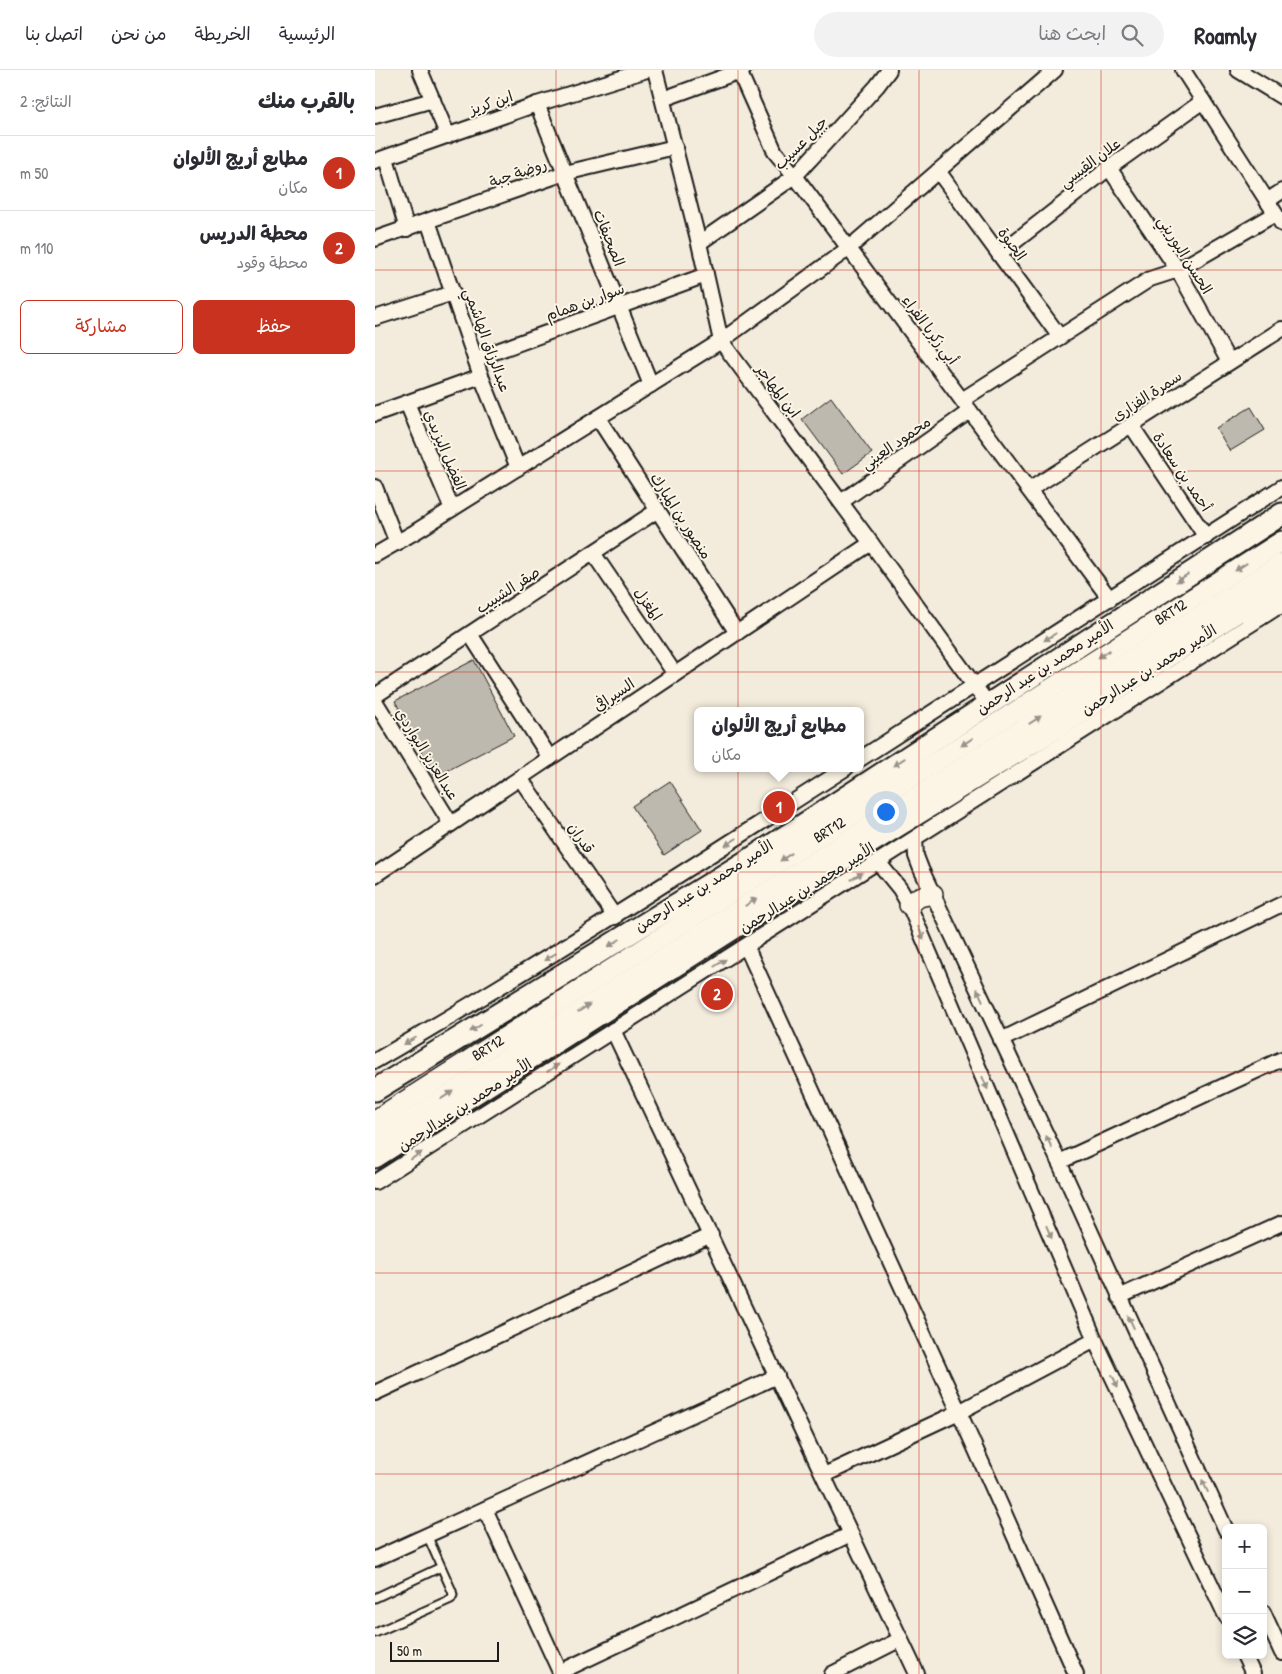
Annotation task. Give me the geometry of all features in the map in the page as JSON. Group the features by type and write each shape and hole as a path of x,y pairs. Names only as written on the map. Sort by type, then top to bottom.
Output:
{"main road":[{"name":"الأمير محمد بن عبد الرحمن","path":"375,1090 752,858 1282,514"},
{"name":"BRT12","path":"375,1120 1282,541"},
{"name":"BRT12","path":"375,1138 414,1117 1282,562"},
{"path":"375,1157 784,896 1060,735 1227,617 1282,583"},
{"path":"1227,617 1282,604"},
{"path":"909,905 919,897 933,894"}],"street":[{"path":"420,70 448,136"},
{"name":"ابن كريز","path":"380,160 537,104 647,70"},
{"name":"ابن المهاجر","path":"655,70 699,243 721,341 871,542 988,704"},
{"name":"جبل عسيب","path":"699,243 795,176 877,86 889,70"},
{"path":"375,555 721,341 849,248 1055,70"},
{"path":"1183,70 1279,219"},
{"path":"1237,70 1282,97"},
{"path":"663,99 741,71"},
{"name":"أبي زكريا الفراء","path":"741,71 775,152 849,248 1110,599"},
{"path":"375,116 433,100"},
{"name":"علان القيسي","path":"999,254 1109,168 1203,101"},
{"name":"الصحيفات","path":"537,104 651,385"},
{"name":"روضة جبة","path":"375,239 565,173 675,146"},
{"path":"380,160 407,229"},
{"name":"الحسن البوريني","path":"1109,168 1178,270 1229,362"},
{"name":"الحبوة","path":"938,171 1061,337"},
{"path":"1267,201 1282,191"},
{"name":"محمود العيني","path":"841,502 966,406 1061,337 1150,279 1178,270 1279,219"},
{"name":"عبدالرزاق الهاشمي","path":"428,221 481,376 517,468"},
{"name":"سوار بن همام","path":"475,359 706,275"},
{"path":"375,318 453,293"},
{"name":"سمرة الفزارى","path":"1029,490 1282,329"},
{"path":"375,414 481,376"},
{"name":"الفضل اليزيدي","path":"407,403 452,509"},
{"name":"منصور بن المبارك","path":"598,418 737,633"},
{"name":"أحمد بن سعادة","path":"1131,425 1206,537"},
{"path":"375,487 397,542"},
{"path":"864,756 1282,487"},
{"name":"صقر الشبيب","path":"375,696 658,510"},
{"name":"السيرافي","path":"375,875 871,542"},
{"name":"المغزل","path":"593,553 675,674"},
{"name":"الأمير محمد بن عبدالرحمن","path":"375,1182 915,839 1060,735 1282,604"},
{"path":"470,634 550,758"},
{"name":"عبدالعزيز البواردي","path":"375,700 451,824"},
{"path":"375,1061 470,1006 615,917 840,772"},
{"name":"قدران","path":"520,778 615,917"},
{"path":"915,839 916,856 933,894 1059,1162 1223,1524"},
{"path":"878,862 891,876 909,905 1095,1340 1225,1614"},
{"path":"1001,1040 1282,904"},
{"path":"746,946 959,1412 1076,1674"},
{"path":"613,1030 711,1234 917,1674"},
{"path":"1059,1162 1282,1059"},
{"path":"1119,1297 1282,1223"},
{"path":"375,1393 711,1234"},
{"path":"824,1475 959,1412 1095,1340"},
{"path":"375,1559 777,1376"},
{"path":"485,1509 560,1673 851,1534"},
{"path":"1264,1614 1282,1653"},
{"path":"833,1674 901,1639"},
{"path":"1246,1659 1253,1674"}],"lane":[{"path":"375,1633 451,1599 452,1591 427,1535"},
{"path":"375,1598 441,1567"}],"building":[{"path":"831,397 872,453 843,474 802,419"},
{"path":"1251,407 1265,430 1230,451 1216,428"},
{"path":"474,660 514,736 435,777 395,701"},
{"path":"670,781 702,830 664,855 632,806"}],"place":[{"name":"مطابع أريج الألوان","path":"779,807"},
{"name":"محطة الدريس","path":"717,994"}]}
